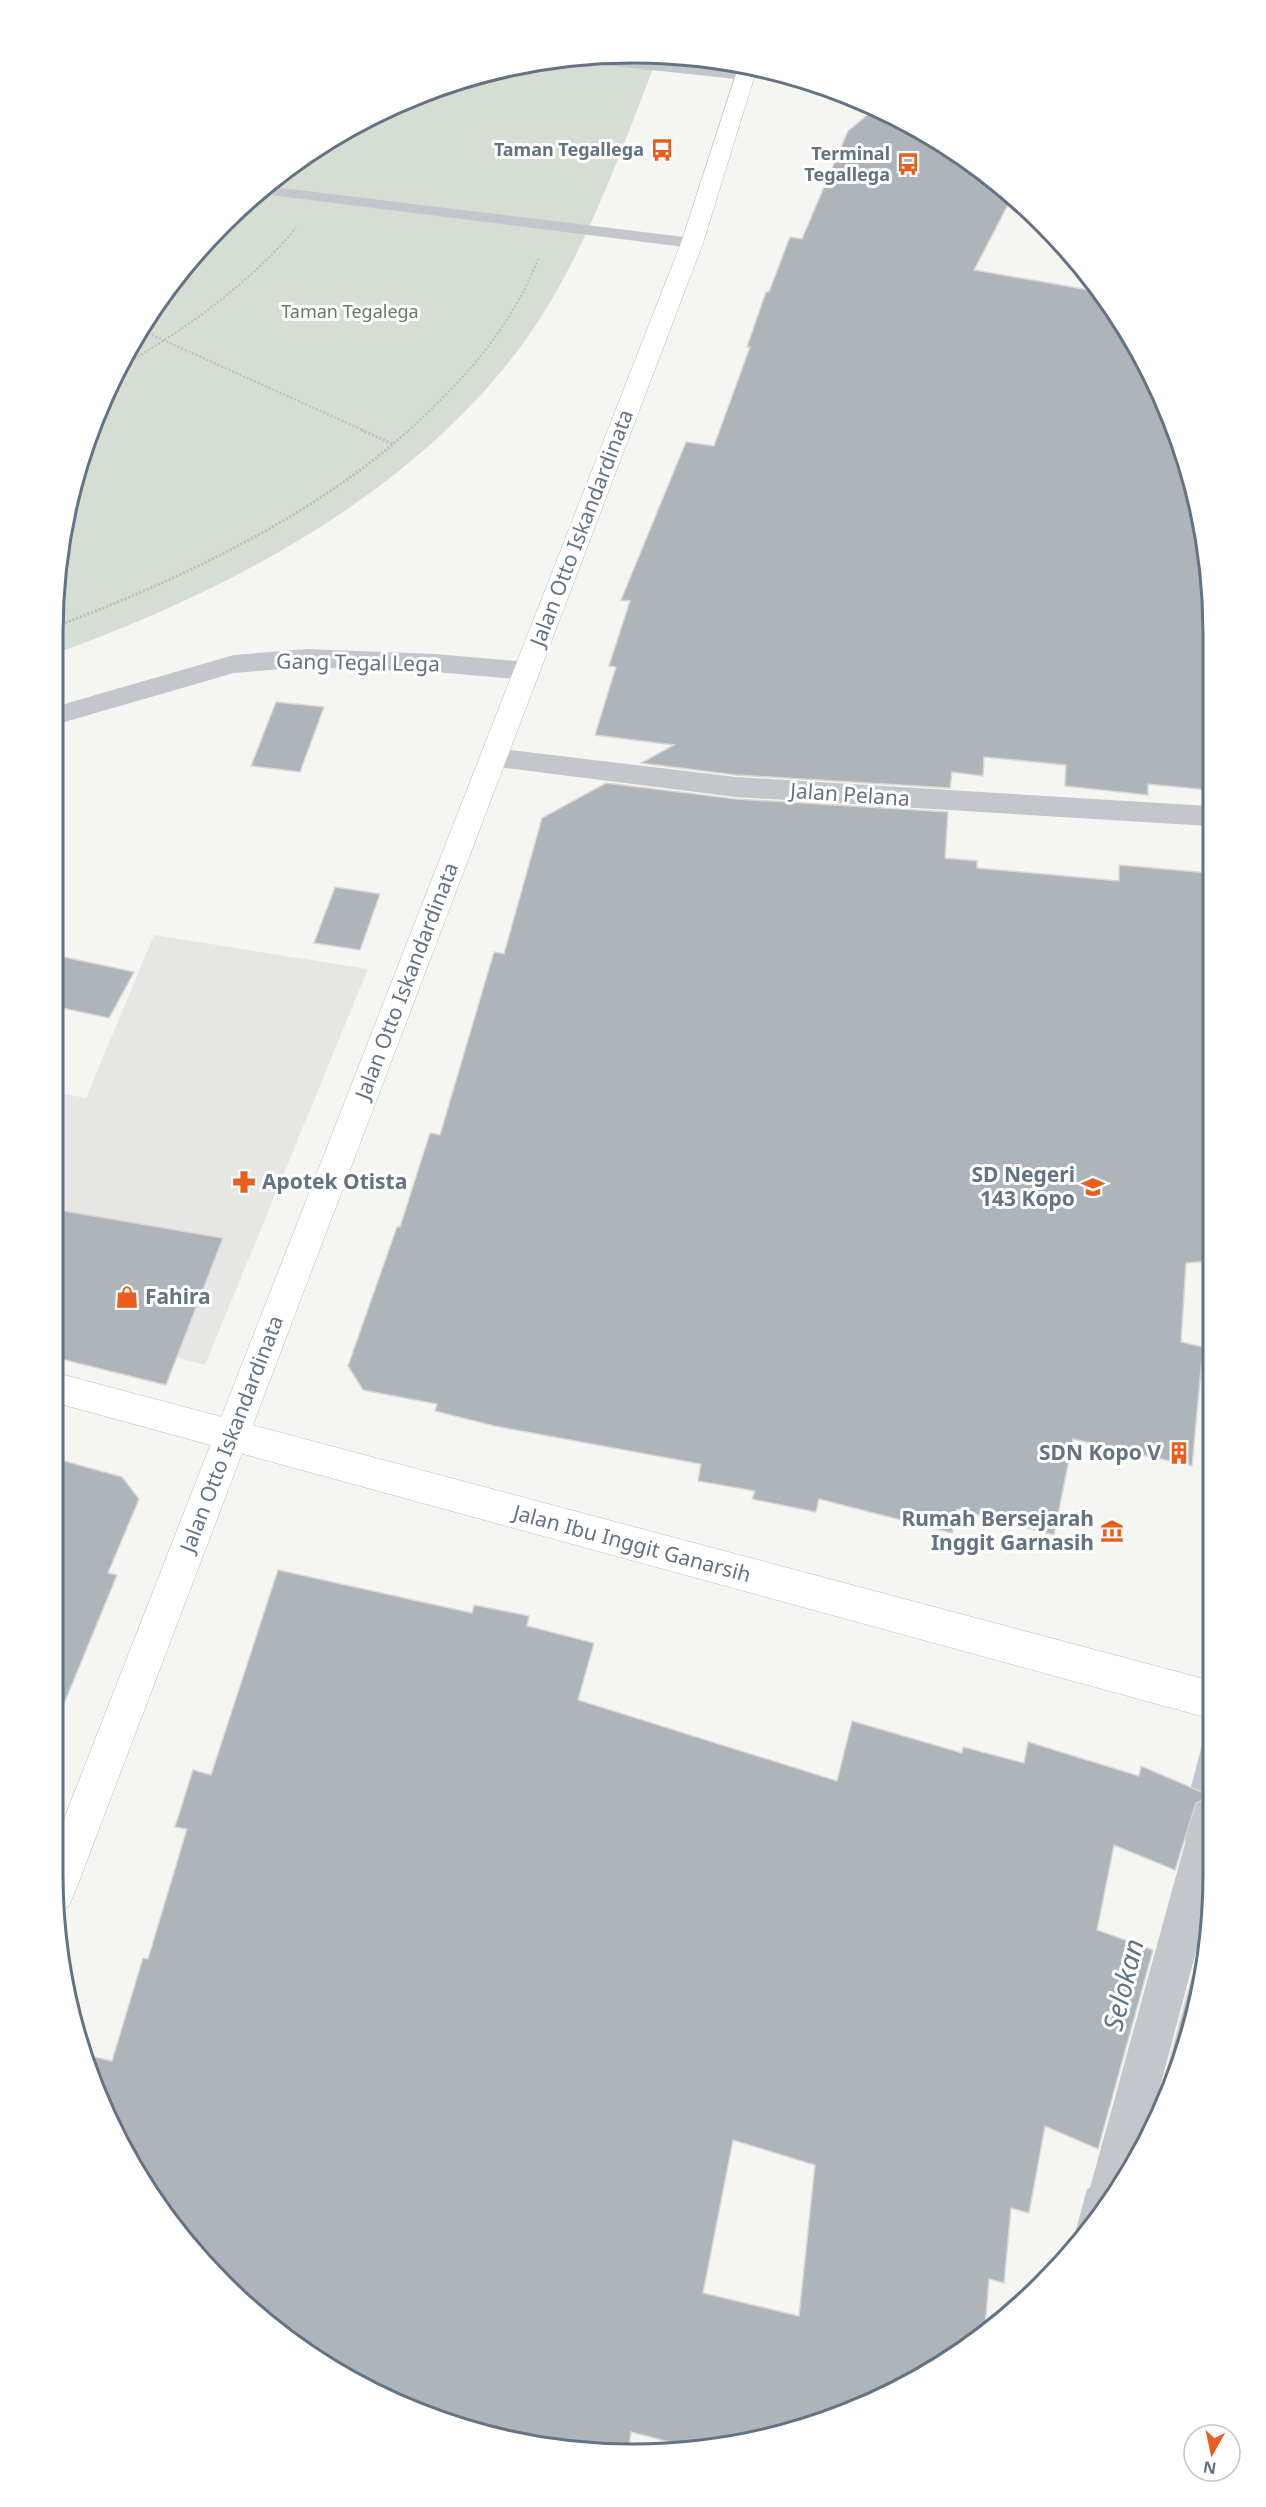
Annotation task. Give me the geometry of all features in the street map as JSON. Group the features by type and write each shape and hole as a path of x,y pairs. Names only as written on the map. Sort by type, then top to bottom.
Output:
{"main road":[{"name":"Jalan Otto Iskandardinata","path":"63,1874 692,243 708,199 745,74"},
{"name":"Jalan Ibu Inggit Ganarsih","path":"63,1390 1203,1698"}],"street":[{"name":"Gang Tegal Lega","path":"63,713 234,664 307,658 435,663 527,671"},
{"name":"Jalan Pelana","path":"492,758 736,787 1203,816"},
{"path":"1114,2180 1203,1851"}],"lane":[{"path":"273,192 692,243"}],"path":[{"path":"133,360 200,318 258,271 282,246 316,197"},
{"path":"63,623 151,590 284,520 393,444 452,389 498,334 531,279 552,226"},
{"path":"148,334 393,444"}],"shaded area":[{"path":"154,935 368,969 205,1365 63,1327 63,1094 86,1098"}],"green space":[{"name":"Taman Tegalega","path":"596,64 655,64 600,202 566,274 524,342 480,396 429,446 373,491 313,532 185,601 63,651 64,596 68,559 82,485 106,415 139,348 159,316 204,257 257,204 316,159 348,139 415,106 485,82 522,74"}],"building":[{"path":"868,114 918,139 980,181 1009,204 974,270 1088,290 1127,348 1160,415 1184,485 1192,522 1202,596 1203,789 1148,784 1148,795 1065,786 1066,765 984,757 983,776 952,772 950,788 736,775 641,763 674,745 595,735 616,667 609,666 630,601 621,600 686,442 714,446 750,347 747,347 766,292 769,292 790,237 802,239 848,131"},
{"path":"276,702 324,707 300,772 251,766"},
{"path":"606,783 736,799 948,812 945,858 977,861 977,868 1119,881 1119,865 1203,872 1203,1262 1186,1263 1181,1342 1203,1347 1192,1466 1073,1439 1054,1535 957,1509 952,1533 819,1499 816,1512 752,1499 755,1491 698,1481 701,1464 495,1426 435,1411 437,1404 363,1390 348,1366 397,1227 400,1227 430,1133 440,1135 494,952 504,954 542,818"},
{"path":"335,887 380,894 360,950 314,943"},
{"path":"63,959 134,972 109,1018 63,1008"},
{"name":"Fahira","path":"63,1211 223,1238 166,1385 63,1359"},
{"path":"63,1461 122,1477 139,1499 108,1573 117,1575 63,1706"},
{"path":"278,1570 472,1613 474,1605 529,1616 527,1626 594,1643 578,1700 837,1781 852,1721 962,1753 963,1747 1024,1763 1028,1742 1139,1776 1141,1766 1203,1793 1203,1800 1196,1803 1175,1870 1114,1845 1097,1930 1153,1950 1098,2149 1045,2126 1029,2213 1011,2208 1004,2283 989,2279 985,2322 950,2348 885,2385 851,2401 781,2425 744,2433 673,2443 631,2432 629,2444 596,2443 522,2433 485,2425 415,2401 348,2368 286,2326 230,2277 181,2221 139,2159 106,2092 93,2057 112,2061 143,1958 148,1959 187,1829 175,1827 193,1770 211,1775","holes":["733,2140 815,2165 799,2316 703,2293"]},
{"path":"1195,1966 1184,2022 1165,2079"}],"waterway":[{"name":"Selokan","path":"1189,1832 1203,1779"},
{"name":"Selokan","path":"1091,2213 1095,2197"}],"place":[{"name":"Taman Tegallega","path":"662,150"},
{"name":"Terminal Tegallega","path":"908,164"},
{"name":"Apotek Otista","path":"244,1182"},
{"name":"SD Negeri 143 Kopo","path":"1093,1187"},
{"name":"Fahira","path":"127,1297"},
{"name":"SDN Kopo V","path":"1179,1453"},
{"name":"Rumah Bersejarah Inggit Garnasih","path":"1112,1531"}]}
